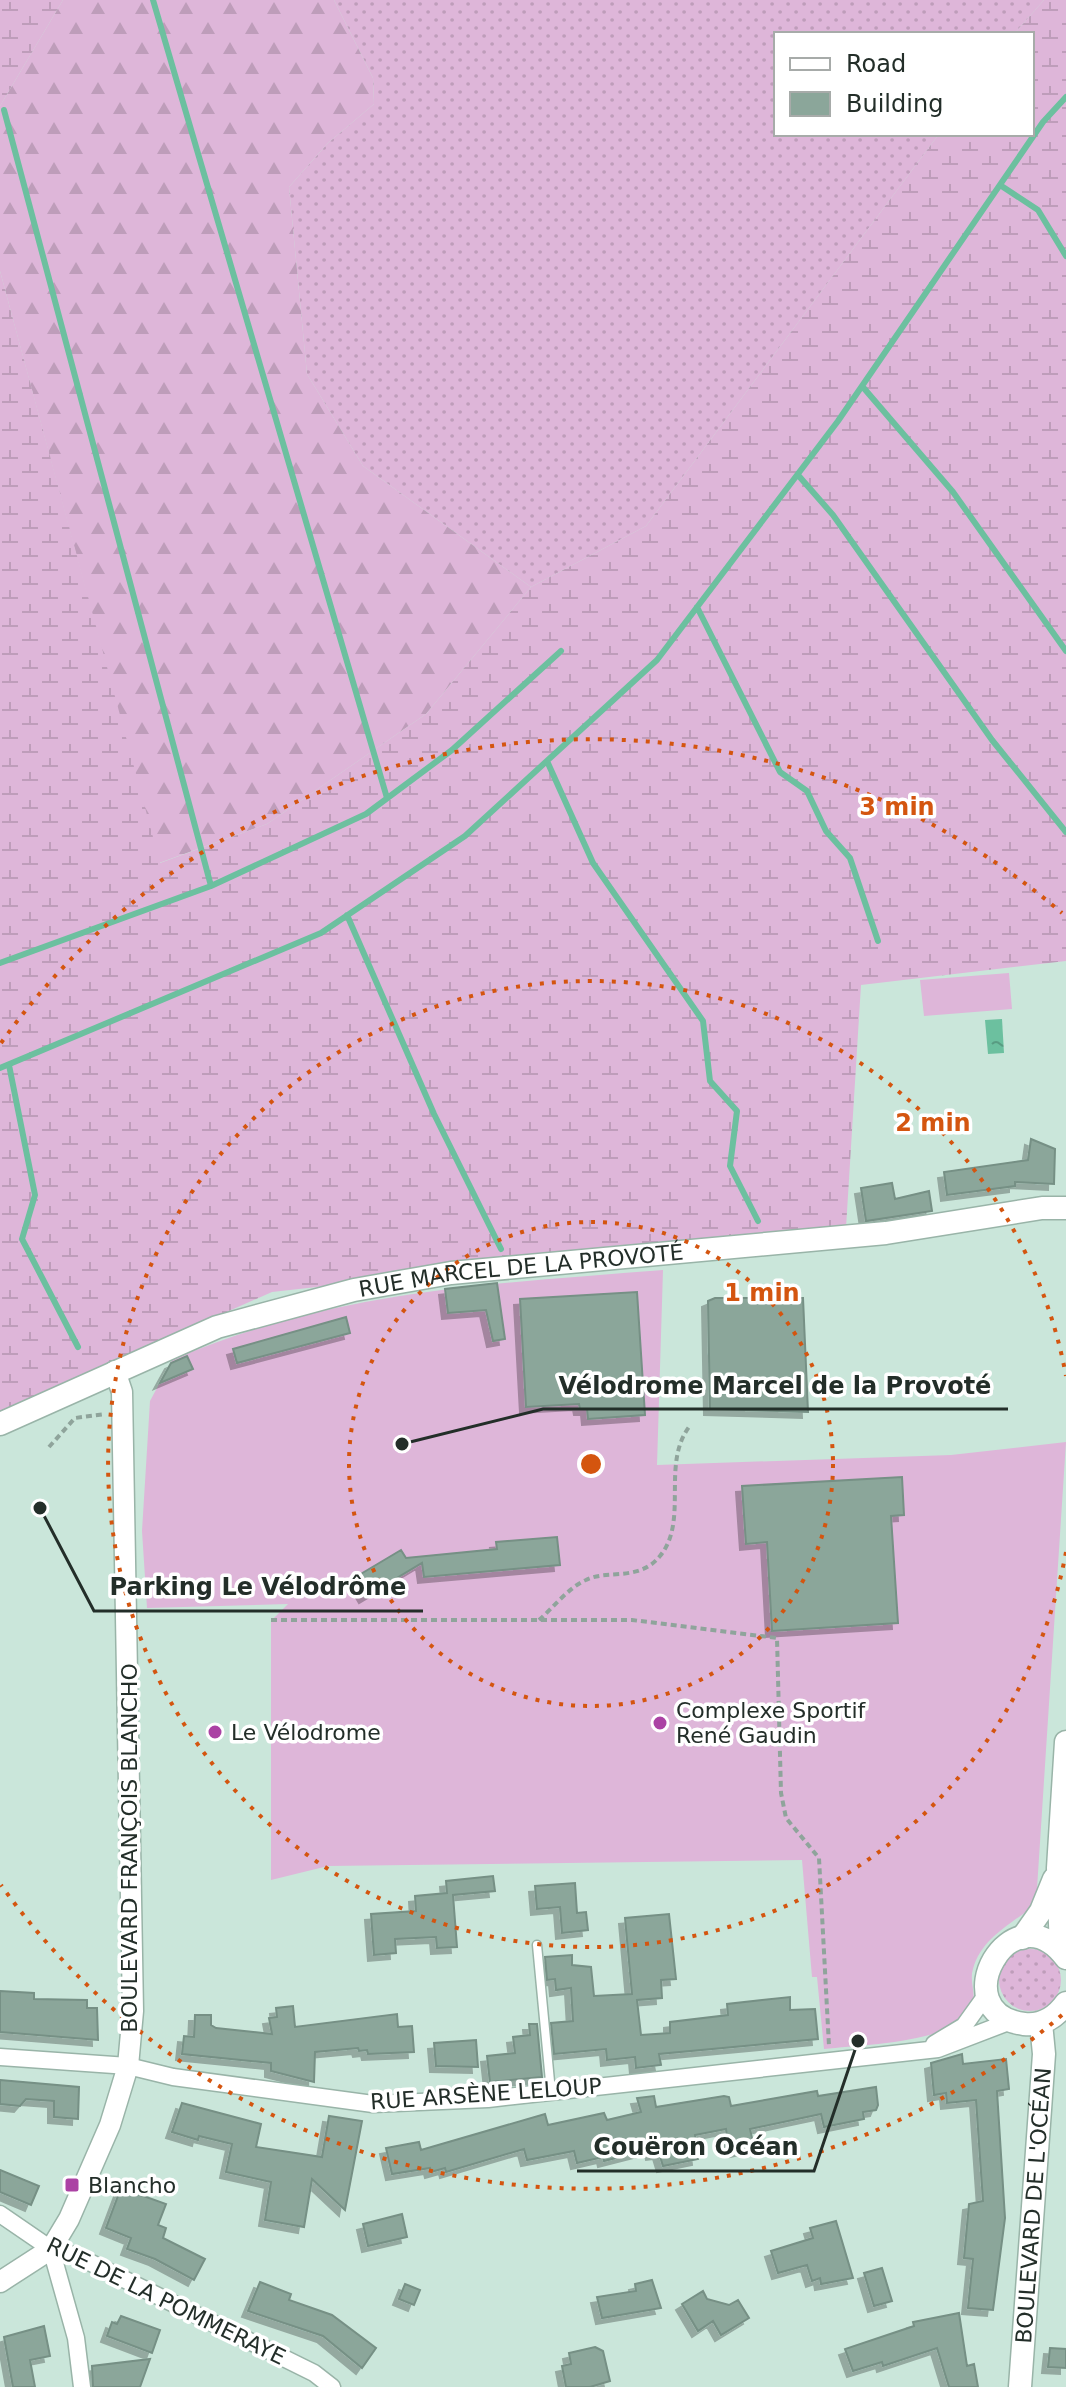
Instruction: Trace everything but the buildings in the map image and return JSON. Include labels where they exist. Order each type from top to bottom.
[{"type":"main road","name":"RUE MARCEL DE LA PROVOTÉ","points":[[0,1424],[180,1341],[254,1315],[399,1281],[886,1233],[1042,1208],[1066,1208]]},
{"type":"main road","points":[[1065,1956],[1058,1868],[1066,1742]]},
{"type":"main road","points":[[1022,1938],[1041,1911],[1058,1868]]},
{"type":"main road","points":[[1065,1956],[1047,1941],[1022,1938],[1005,1945],[992,1958],[986,1976],[987,1994],[996,2010],[1011,2021],[1041,2023],[1059,2013],[1066,2003]]},
{"type":"main road","name":"BOULEVARD DE L'OCÉAN","points":[[1020,2387],[1044,2054],[1041,2023]]},
{"type":"street","name":"BOULEVARD FRANÇOIS BLANCHO","points":[[0,2282],[51,2249],[69,2219],[104,2139],[128,2066],[133,2011],[123,1413],[122,1392],[115,1371]]},
{"type":"street","name":"RUE ARSÈNE LELOUP","points":[[926,2049],[964,2026],[987,1994]]},
{"type":"street","name":"RUE ARSÈNE LELOUP","points":[[0,2057],[128,2066],[173,2077],[373,2104],[551,2092],[947,2047],[1011,2021]]},
{"type":"street","name":"RUE DE LA POMMERAYE","points":[[0,2214],[51,2249],[77,2256],[314,2373],[332,2387]]},
{"type":"street","points":[[51,2249],[76,2338],[82,2387]]},
{"type":"lane","points":[[537,1945],[551,2092]]},
{"type":"path","points":[[49,1447],[75,1418],[123,1413]]},
{"type":"path","points":[[539,1620],[586,1579],[628,1575],[659,1558],[672,1534],[677,1443],[689,1427]]},
{"type":"path","points":[[271,1620],[632,1620],[777,1638],[781,1793],[786,1818],[819,1858],[830,2060]]},
{"type":"green space","points":[[0,0],[63,0],[0,106]]},
{"type":"green space","points":[[63,0],[334,0],[373,78],[374,104],[328,143],[289,187],[307,374],[363,466],[531,587],[426,714],[267,824],[159,863],[0,271],[0,106]]},
{"type":"green space","points":[[334,0],[1044,0],[1016,32],[774,32],[774,136],[938,136],[646,526],[531,587],[363,466],[307,374],[289,187],[328,143],[374,104],[373,78]]},
{"type":"green space","points":[[1044,0],[1066,0],[1066,961],[861,985],[846,1228],[272,1292],[0,1412],[0,271],[160,863],[267,824],[426,714],[531,587],[646,526],[938,136],[1034,136],[1034,32],[1016,32]]},
{"type":"green space","points":[[1009,973],[1012,1009],[924,1016],[920,980]]},
{"type":"green space","name":"Complexe Sportif René Gaudin","points":[[663,1270],[657,1465],[951,1455],[1066,1442],[1036,1904],[983,1948],[973,1969],[974,1998],[971,2010],[955,2025],[939,2032],[900,2041],[824,2049],[817,1977],[812,1977],[802,1860],[328,1866],[271,1880],[271,1621],[288,1604],[147,1608],[142,1531],[150,1401],[172,1360],[293,1318],[353,1304],[474,1286]]},
{"type":"green space","points":[[1030,1949],[1052,1958],[1061,1980],[1052,2002],[1030,2011],[1008,2002],[999,1980],[1008,1958]]},
{"type":"water","points":[[1002,1019],[1004,1053],[988,1054],[985,1020]]},
{"type":"waterway","points":[[153,0],[387,798]]},
{"type":"waterway","points":[[1034,135],[1066,97]]},
{"type":"waterway","points":[[4,110],[211,886]]},
{"type":"waterway","points":[[0,1068],[321,933],[465,836],[657,660],[838,421],[1033,136]]},
{"type":"waterway","points":[[1000,185],[1038,210],[1066,256]]},
{"type":"waterway","points":[[862,386],[953,492],[1066,651]]},
{"type":"waterway","points":[[798,475],[833,515],[992,740],[1066,832]]},
{"type":"waterway","points":[[697,607],[780,772],[807,791],[826,831],[850,858],[878,941]]},
{"type":"waterway","points":[[0,963],[211,886],[366,814],[452,750],[561,651]]},
{"type":"waterway","points":[[547,761],[593,863],[703,1021],[710,1081],[737,1111],[730,1166],[758,1221]]},
{"type":"waterway","points":[[347,915],[434,1114],[501,1249]]},
{"type":"waterway","points":[[9,1065],[35,1195],[22,1239],[78,1347]]},
{"type":"place","name":"Vélodrome Marcel de la Provoté","points":[[402,1444]]},
{"type":"place","name":"Parking Le Vélodrôme","points":[[40,1508]]},
{"type":"place","name":"Complexe Sportif René Gaudin","points":[[660,1723]]},
{"type":"place","name":"Le Vélodrome","points":[[215,1732]]},
{"type":"place","name":"Couëron Océan","points":[[858,2041]]},
{"type":"place","name":"Blancho","points":[[72,2185]]}]
